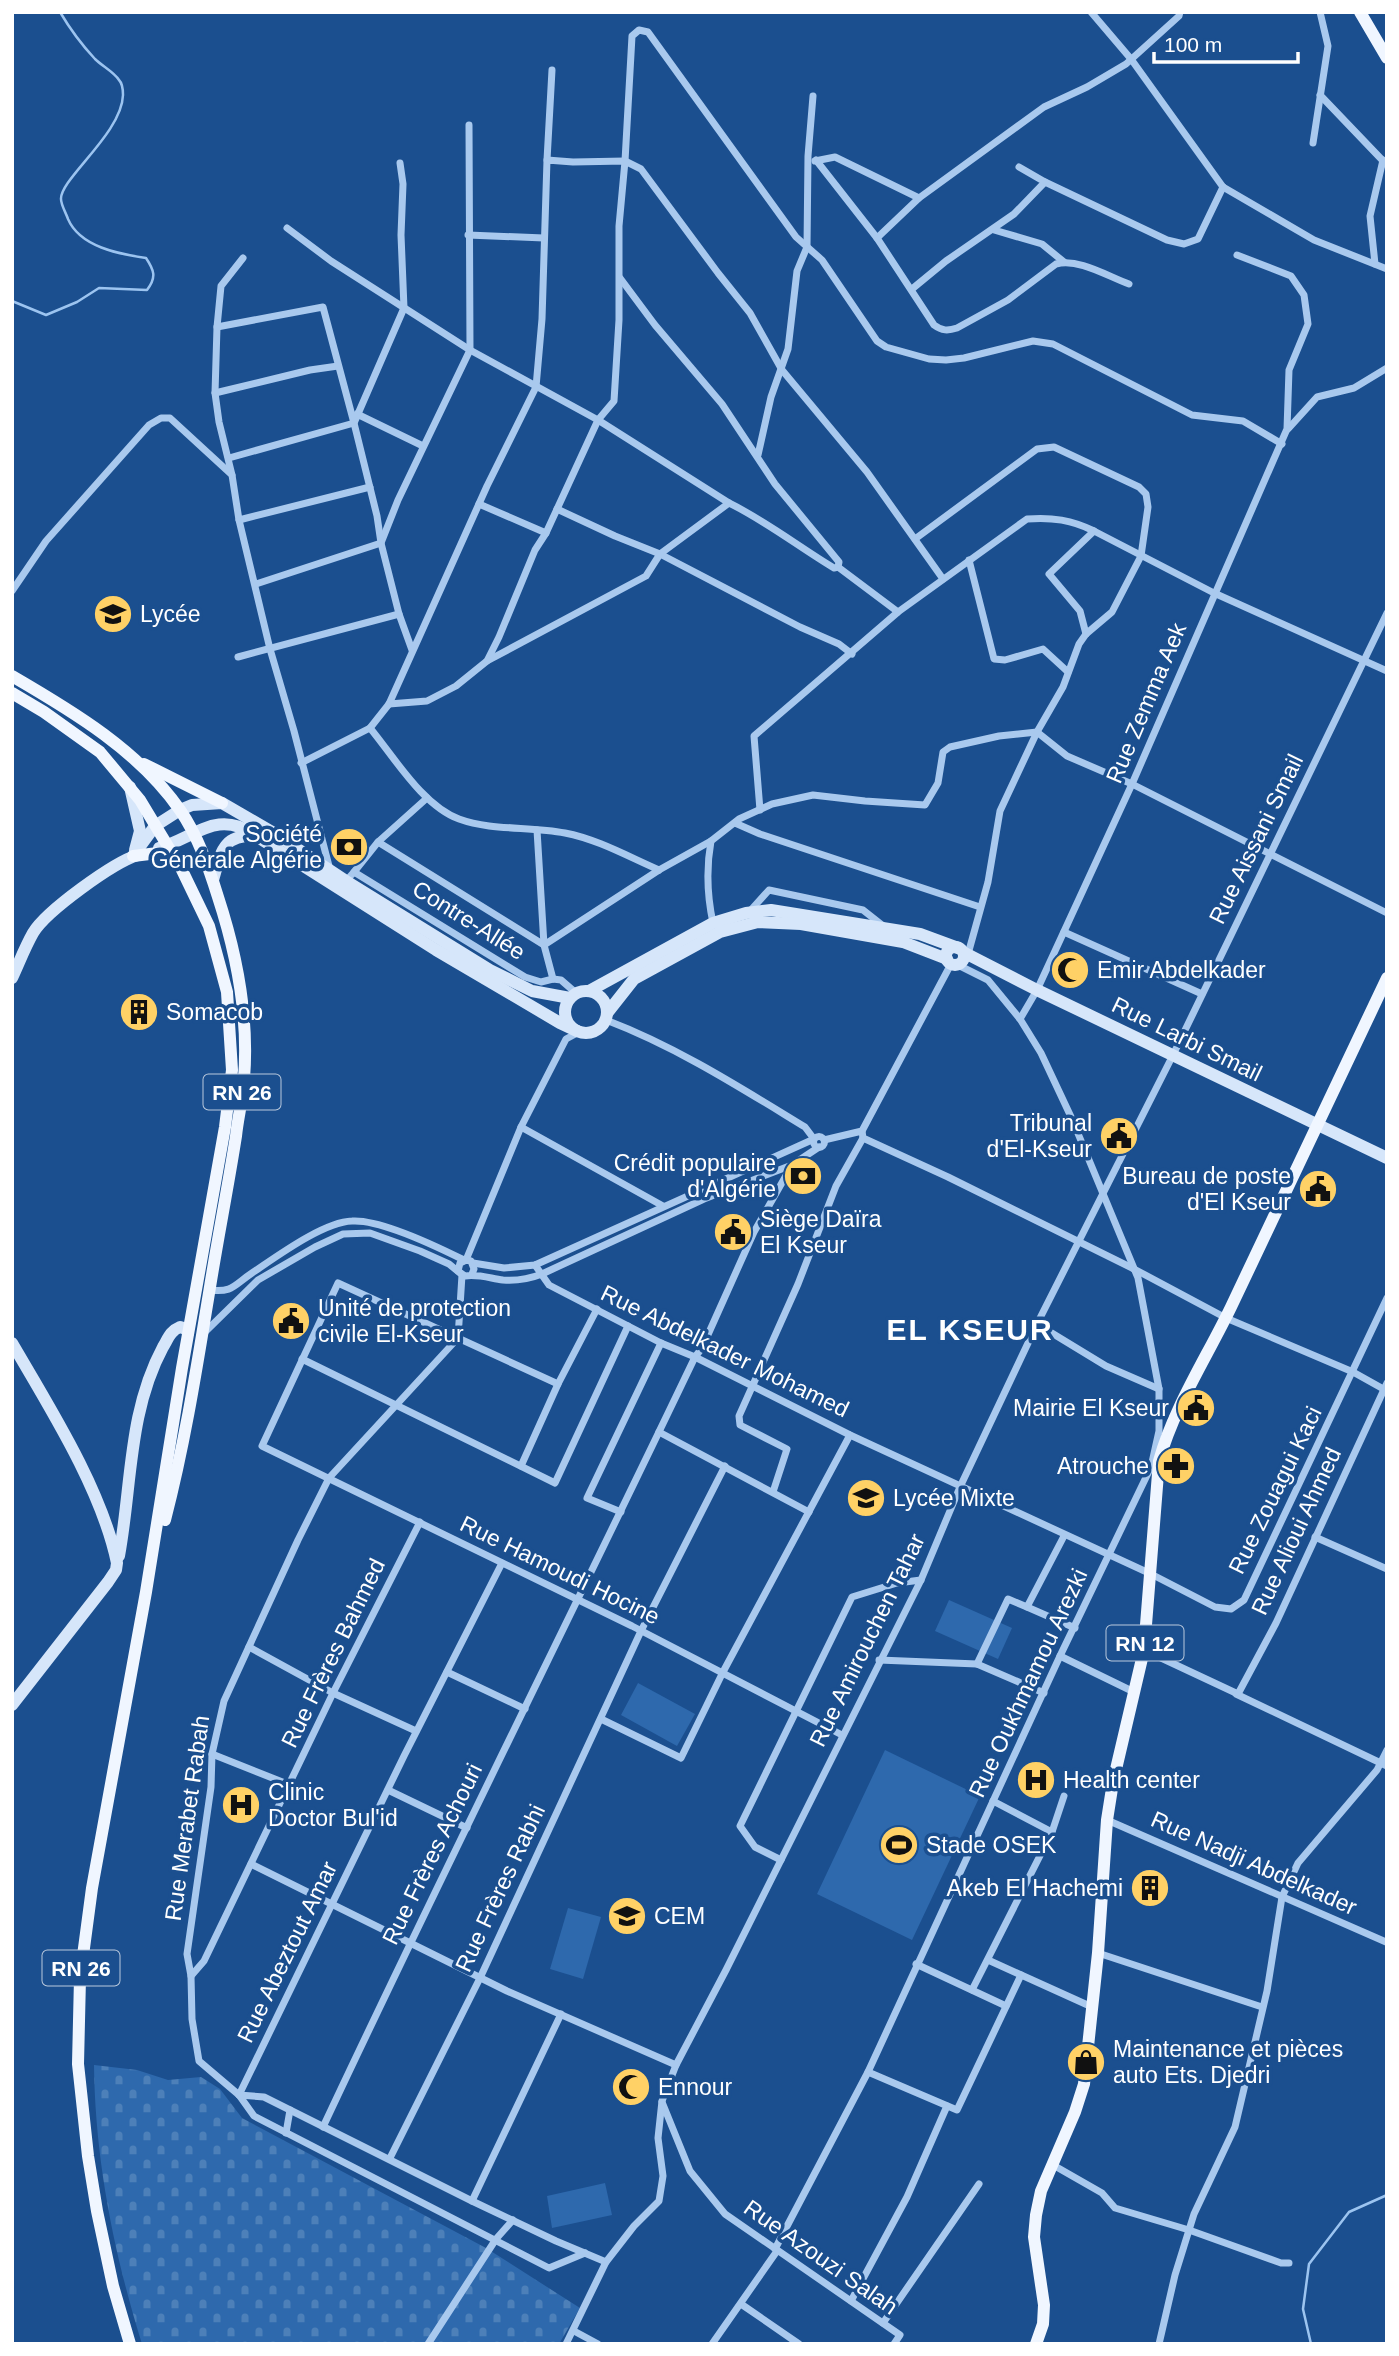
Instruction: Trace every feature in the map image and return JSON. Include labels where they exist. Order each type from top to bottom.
[{"type":"main road","points":[[1360,12],[1387,58]]},
{"type":"main road","name":"RN 26","points":[[12,676],[63,707],[135,760],[180,810],[194,834],[213,880],[229,931],[239,979],[244,1014],[244,1080],[204,1334],[179,1464],[146,1592]]},
{"type":"main road","name":"RN 26","points":[[12,693],[100,752],[130,787],[181,868],[209,926],[227,992],[232,1070],[225,1127],[146,1592],[92,1888],[80,1978],[78,2064],[97,2211],[113,2286],[130,2344]]},
{"type":"main road","points":[[135,760],[222,803],[330,870],[350,876],[490,970],[532,991],[602,998],[607,1016]]},
{"type":"main road","points":[[130,787],[140,831],[132,856]]},
{"type":"main road","points":[[132,856],[156,826],[180,810],[192,805],[222,803]]},
{"type":"main road","points":[[12,978],[34,931],[74,893],[132,856],[206,828],[231,823],[241,825],[436,950],[559,1023],[578,1031],[591,1033],[598,1030],[634,979],[720,932],[758,922],[801,924],[903,942],[958,957]]},
{"type":"main road","points":[[213,880],[223,849],[229,842],[244,835],[260,838]]},
{"type":"main road","points":[[132,856],[158,853],[181,868]]},
{"type":"main road","points":[[578,1031],[568,1022],[566,1015],[567,1004],[579,994],[713,923],[749,912],[771,910],[920,934],[958,957]]},
{"type":"main road","name":"Rue Larbi Smail","points":[[958,957],[1037,990],[1387,1158]]},
{"type":"main road","name":"RN 12","points":[[1036,2344],[1043,2324],[1044,2305],[1034,2238],[1036,2215],[1041,2191],[1084,2084],[1098,1953],[1107,1820],[1113,1782],[1144,1650],[1156,1482],[1165,1439],[1226,1318],[1387,978]]},
{"type":"main road","points":[[12,1705],[116,1570],[138,1411],[158,1357],[170,1335],[180,1327],[188,1333]]},
{"type":"main road","points":[[12,1343],[68,1442],[105,1519],[117,1563]]},
{"type":"street","points":[[1091,12],[1131,59],[1223,187],[1314,240],[1387,269]]},
{"type":"street","points":[[877,239],[919,198],[1044,107],[1087,87],[1131,59],[1179,16],[1180,12]]},
{"type":"street","points":[[1313,143],[1328,46],[1320,12]]},
{"type":"street","points":[[487,661],[598,420],[614,401],[620,278],[619,226],[632,36],[639,30],[648,32],[796,237],[822,260],[877,341],[886,348],[929,359],[946,360],[1033,341],[1052,344],[1192,415],[1243,421],[1282,444]]},
{"type":"street","points":[[301,763],[370,728],[389,704],[479,504],[536,387],[542,319],[552,70]]},
{"type":"street","points":[[1321,94],[1385,162],[1370,216],[1375,264]]},
{"type":"street","points":[[758,455],[771,397],[788,349],[797,271],[807,247],[813,96]]},
{"type":"street","points":[[381,543],[398,500],[470,350],[469,125]]},
{"type":"street","points":[[808,171],[816,160],[835,158],[919,198]]},
{"type":"street","points":[[547,160],[625,161],[641,169],[651,179],[750,313],[782,370],[867,472],[943,579]]},
{"type":"street","points":[[816,160],[877,239],[939,329],[951,330],[1008,300],[1056,264],[1064,262],[1081,265],[1129,284]]},
{"type":"street","points":[[354,423],[404,308],[401,235],[403,184],[400,163]]},
{"type":"street","points":[[1019,167],[1167,240],[1184,244],[1198,239],[1223,187]]},
{"type":"street","points":[[912,289],[946,261],[1014,214],[1045,182]]},
{"type":"street","points":[[287,228],[331,261],[470,350],[598,420],[834,568],[838,567],[898,612]]},
{"type":"street","points":[[994,230],[1042,244],[1064,262]]},
{"type":"street","points":[[468,235],[544,238]]},
{"type":"street","points":[[1237,255],[1291,276],[1304,295],[1308,324],[1289,370],[1287,429]]},
{"type":"street","points":[[243,258],[221,286],[215,393],[239,520],[270,649],[295,731],[330,870]]},
{"type":"street","points":[[620,278],[655,325],[722,404],[775,484],[839,562],[838,567]]},
{"type":"street","points":[[217,327],[323,307],[370,487],[399,614],[412,651]]},
{"type":"street","points":[[215,393],[338,366]]},
{"type":"street","points":[[1287,429],[1317,397],[1354,388],[1387,368]]},
{"type":"street","points":[[357,414],[423,446]]},
{"type":"street","points":[[12,592],[35,555],[63,520],[149,425],[161,418],[170,418],[232,475]]},
{"type":"street","points":[[229,458],[354,423]]},
{"type":"street","name":"Rue Zemma Aek","points":[[1020,1019],[1037,990],[1132,784],[1287,429]]},
{"type":"street","points":[[773,1492],[787,1449],[740,1425],[739,1416],[798,1284],[836,1186],[958,957],[976,931],[988,882],[1000,811],[1037,732],[1063,687],[1079,643],[1112,612],[1141,556],[1148,507],[1146,494],[1139,487],[1054,447],[1037,449],[915,539]]},
{"type":"street","points":[[239,520],[370,487]]},
{"type":"street","points":[[389,704],[427,701],[456,686],[487,661],[646,576],[660,554],[729,503]]},
{"type":"street","points":[[479,504],[546,533]]},
{"type":"street","points":[[557,509],[660,554],[800,627],[839,644],[852,654]]},
{"type":"street","points":[[760,810],[754,736],[898,612],[1027,519],[1047,517],[1076,522],[1214,593],[1387,671]]},
{"type":"street","points":[[1086,634],[1080,611],[1049,575],[1094,531]]},
{"type":"street","points":[[256,584],[381,543]]},
{"type":"street","points":[[969,560],[994,659],[1005,660],[1044,649],[1068,672]]},
{"type":"street","name":"Rue Aissani Smail","points":[[1102,1193],[1173,1055],[1387,613]]},
{"type":"street","points":[[238,657],[399,614]]},
{"type":"street","points":[[370,728],[426,798],[457,818],[492,826],[581,837],[659,870]]},
{"type":"street","points":[[544,945],[659,870],[711,841],[734,823],[772,804],[813,795],[925,805],[938,783],[943,752],[950,747],[999,736],[1037,732],[1068,756],[1132,784],[1387,913]]},
{"type":"street","points":[[350,876],[378,842],[426,798]]},
{"type":"street","points":[[734,823],[980,907]]},
{"type":"street","points":[[537,830],[544,945],[553,979]]},
{"type":"street","points":[[711,841],[707,864],[708,903],[713,923]]},
{"type":"street","points":[[378,842],[544,945]]},
{"type":"street","name":"Contre-Allée","points":[[350,876],[525,977],[541,982],[561,980],[579,994]]},
{"type":"street","points":[[749,912],[769,890],[863,910],[886,928]]},
{"type":"street","points":[[1064,932],[1202,995]]},
{"type":"street","name":"Rue Oukhmamou Arezki","points":[[712,2344],[776,2250],[868,2072],[1060,1656],[1151,1467],[1159,1431],[1159,1389],[1134,1269],[1072,1119],[1041,1053],[1020,1019],[988,980],[958,957]]},
{"type":"street","points":[[607,1016],[715,1072],[805,1127],[814,1139]]},
{"type":"street","points":[[472,1273],[468,1261],[521,1127],[566,1039],[578,1031]]},
{"type":"street","points":[[521,1127],[663,1206]]},
{"type":"street","points":[[204,1334],[258,1280],[343,1234],[370,1234],[395,1242],[449,1264],[461,1274],[472,1273],[518,1280],[542,1275],[704,1199],[792,1165],[822,1144],[862,1134],[1134,1269],[1226,1318],[1353,1371],[1385,1388]]},
{"type":"street","points":[[209,1290],[222,1292],[233,1289],[248,1275],[302,1241],[335,1224],[351,1220],[398,1231],[468,1261],[504,1268],[535,1265],[819,1136],[822,1144]]},
{"type":"street","name":"Rue Frères Achouri","points":[[323,2127],[695,1357],[702,1348],[754,1232],[792,1165]]},
{"type":"street","name":"Rue Amirouchen Tahar","points":[[566,2344],[606,2262],[634,2226],[659,2201],[663,2175],[658,2138],[662,2101],[677,2065],[921,1580],[960,1487],[1102,1193]]},
{"type":"street","points":[[458,1338],[461,1274],[458,1265],[468,1261]]},
{"type":"street","name":"Rue Abdelkader Mohamed","points":[[535,1265],[549,1285],[661,1343],[1064,1536]]},
{"type":"street","points":[[558,1384],[338,1283],[302,1359],[555,1483],[628,1326]]},
{"type":"street","name":"Rue Zouagui Kaci","points":[[1064,1536],[1109,1554],[1215,1607],[1231,1609],[1244,1600],[1387,1298]]},
{"type":"street","points":[[521,1466],[558,1384],[597,1309]]},
{"type":"street","points":[[1037,1324],[1107,1366],[1159,1389]]},
{"type":"street","name":"Rue Merabet Rabah","points":[[191,1976],[187,1954],[211,1787],[212,1754],[224,1701],[329,1478],[458,1338]]},
{"type":"street","points":[[621,1512],[587,1498],[661,1343]]},
{"type":"street","name":"Rue Hamoudi Hocine","points":[[302,1359],[262,1443],[264,1448],[642,1631],[842,1735]]},
{"type":"street","name":"Rue Alioui Ahmed","points":[[1144,1650],[1238,1694],[1276,1623],[1385,1388]]},
{"type":"street","points":[[659,1432],[809,1512]]},
{"type":"street","points":[[601,1719],[681,1758],[723,1672],[850,1435]]},
{"type":"street","name":"Rue Frères Rabhi","points":[[390,2158],[480,1978],[642,1631],[724,1466]]},
{"type":"street","name":"Rue Frères Bahmed","points":[[191,1976],[204,1961],[333,1693],[420,1522]]},
{"type":"street","points":[[1027,1607],[1064,1536]]},
{"type":"street","points":[[1315,1537],[1387,1569]]},
{"type":"street","name":"Rue Abeztout Amar","points":[[239,2095],[416,1731],[502,1563]]},
{"type":"street","points":[[781,1860],[755,1847],[740,1826],[852,1597],[897,1583],[921,1580]]},
{"type":"street","points":[[976,1664],[1008,1599],[1075,1628]]},
{"type":"street","points":[[249,1647],[333,1693],[416,1731]]},
{"type":"street","points":[[1144,1650],[1384,1764]]},
{"type":"street","points":[[1060,1656],[1134,1692]]},
{"type":"street","points":[[879,1660],[976,1664],[1044,1693]]},
{"type":"street","points":[[447,1672],[525,1709]]},
{"type":"street","points":[[1159,2344],[1175,2275],[1194,2214],[1235,2127],[1267,1991],[1282,1897],[1298,1863],[1384,1764],[1387,1750]]},
{"type":"street","points":[[212,1754],[290,1785]]},
{"type":"street","points":[[387,1790],[467,1828]]},
{"type":"street","points":[[972,1990],[1052,1832],[1064,1796]]},
{"type":"street","points":[[993,1801],[1052,1832]]},
{"type":"street","name":"Rue Nadji Abdelkader","points":[[1107,1820],[1386,1942]]},
{"type":"street","points":[[251,1864],[480,1978],[677,2065]]},
{"type":"street","points":[[1098,1953],[1262,2007]]},
{"type":"street","points":[[988,1960],[1092,2007]]},
{"type":"street","points":[[916,1964],[1006,2007]]},
{"type":"street","points":[[868,2072],[957,2110],[1021,1975]]},
{"type":"street","points":[[191,1976],[192,2020],[199,2061],[239,2095],[254,2116],[549,2267],[584,2253]]},
{"type":"street","points":[[472,2201],[561,2014]]},
{"type":"street","points":[[239,2095],[264,2097],[472,2201],[606,2262]]},
{"type":"street","name":"Rue Azouzi Salah","points":[[662,2101],[690,2171],[725,2214],[900,2335],[894,2344]]},
{"type":"street","points":[[851,2301],[907,2197],[947,2106]]},
{"type":"street","points":[[286,2133],[290,2110]]},
{"type":"street","points":[[1052,2165],[1102,2193],[1115,2207],[1281,2263],[1289,2263]]},
{"type":"street","points":[[883,2323],[979,2184]]},
{"type":"street","points":[[428,2344],[496,2239],[513,2220]]},
{"type":"street","points":[[741,2304],[799,2344]]},
{"type":"street","points":[[574,2332],[598,2344]]},
{"type":"green space","points":[[949,1600],[1012,1628],[998,1659],[935,1631]]},
{"type":"green space","points":[[638,1683],[695,1714],[677,1746],[621,1715]]},
{"type":"green space","name":"Stade OSEK","points":[[885,1750],[980,1796],[912,1940],[817,1894]]},
{"type":"green space","points":[[568,1908],[601,1917],[583,1979],[550,1969]]},
{"type":"green space","points":[[94,2065],[137,2070],[168,2080],[201,2077],[220,2089],[242,2118],[486,2248],[580,2308],[559,2344],[142,2344],[123,2276],[108,2206],[98,2136]]},
{"type":"green space","points":[[605,2183],[612,2215],[552,2228],[547,2196]]},
{"type":"waterway","points":[[12,301],[46,315],[77,302],[99,288],[147,290],[153,277],[146,258],[101,248],[81,236],[74,229],[63,206],[63,190],[113,124],[123,95],[122,85],[117,77],[90,53],[60,12]]},
{"type":"waterway","points":[[1311,2344],[1303,2309],[1309,2264],[1349,2212],[1387,2195]]},
{"type":"place","name":"Lycée","points":[[113,614]]},
{"type":"place","name":"Société Générale Algérie","points":[[349,847]]},
{"type":"place","name":"Emir Abdelkader","points":[[1070,970]]},
{"type":"place","name":"Somacob","points":[[139,1012]]},
{"type":"place","name":"Tribunal d'El-Kseur","points":[[1119,1136]]},
{"type":"place","name":"Crédit populaire d'Algérie","points":[[803,1176]]},
{"type":"place","name":"Bureau de poste d'El Kseur","points":[[1318,1189]]},
{"type":"place","name":"Siège Daïra El Kseur","points":[[733,1232]]},
{"type":"place","name":"Unité de protection civile El-Kseur","points":[[291,1321]]},
{"type":"place","name":"Mairie El Kseur","points":[[1196,1408]]},
{"type":"place","name":"Atrouche","points":[[1176,1466]]},
{"type":"place","name":"Lycée Mixte","points":[[866,1498]]},
{"type":"place","name":"Health center","points":[[1036,1780]]},
{"type":"place","name":"Clinic Doctor Bul'id","points":[[241,1805]]},
{"type":"place","name":"Stade OSEK","points":[[899,1845]]},
{"type":"place","name":"Akeb El Hachemi","points":[[1150,1888]]},
{"type":"place","name":"CEM","points":[[627,1916]]},
{"type":"place","name":"Maintenance et pièces auto Ets. Djedri","points":[[1086,2062]]},
{"type":"place","name":"Ennour","points":[[631,2087]]},
{"type":"district","name":"EL KSEUR","points":[[970,1329]]}]
